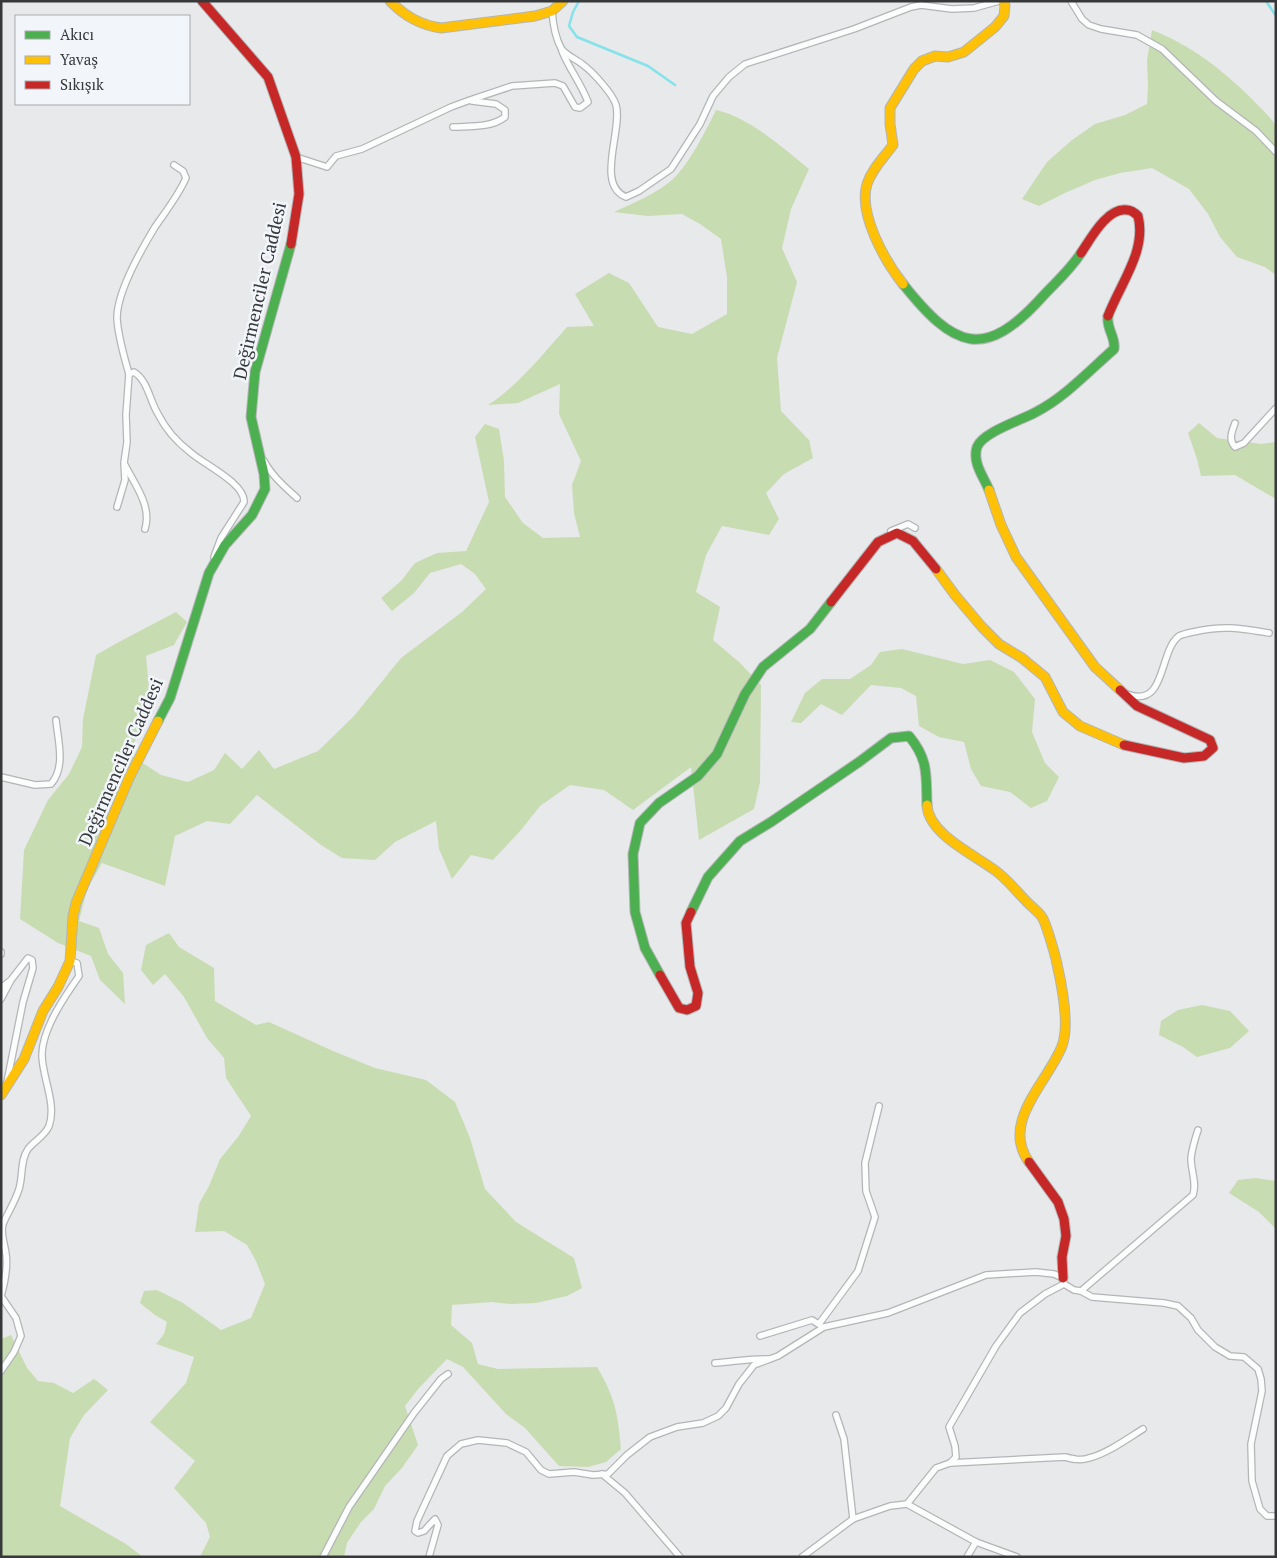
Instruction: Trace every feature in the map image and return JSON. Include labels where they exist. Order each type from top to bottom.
[{"type":"street","name":"Değirmenciler Caddesi","points":[[3,1092],[24,1060],[43,1011],[58,987],[70,961],[73,916],[76,902],[129,778],[170,698],[209,573],[225,545],[252,516],[265,489],[264,474],[251,417],[255,372],[288,260],[295,226],[298,194],[296,156],[268,77],[202,1]]},
{"type":"street","points":[[390,1],[414,21],[427,26],[441,28],[523,18],[552,11],[563,1]]},
{"type":"street","points":[[562,50],[584,66],[605,88],[616,104],[618,124],[610,166],[615,188],[626,197],[639,191],[671,168],[700,124],[713,96],[729,77],[745,64],[854,29],[911,7],[921,5],[952,9],[1001,1],[1005,5],[1004,16],[995,27],[964,52],[948,57],[935,56],[922,61],[914,69],[890,108],[893,145],[876,169],[866,189],[867,217],[886,259],[920,305],[944,326],[968,339],[986,338],[1000,333],[1018,322],[1071,268],[1091,236],[1106,219],[1117,211],[1130,210],[1137,215],[1142,226],[1134,263],[1108,315],[1108,324],[1115,341],[1114,349],[1057,399],[1037,412],[994,432],[979,443],[976,450],[978,470],[986,481],[1001,525],[1016,557],[1095,667],[1137,706],[1210,740],[1213,748],[1204,756],[1184,758],[1125,746],[1080,726],[1063,712],[1045,677],[1022,658],[999,644],[982,627],[913,541],[898,533],[878,542]]},
{"type":"street","points":[[1071,1],[1082,19],[1089,24],[1100,29],[1136,34],[1162,49],[1216,101],[1256,131],[1276,152]]},
{"type":"street","points":[[296,156],[327,167],[336,156],[362,149],[450,107],[512,86],[555,83],[563,86],[575,107],[585,106],[588,102],[582,85],[567,65],[553,25],[552,11]]},
{"type":"street","points":[[453,127],[487,124],[499,121],[504,117],[505,110],[496,104],[470,100]]},
{"type":"street","points":[[117,507],[125,480],[124,463],[127,442],[126,415],[129,374],[117,318],[120,297],[129,275],[154,229],[179,193],[186,178],[182,171],[174,165]]},
{"type":"street","points":[[129,374],[134,372],[143,377],[158,414],[169,431],[190,453],[218,470],[239,489],[244,497],[244,502],[221,538],[209,573]]},
{"type":"street","points":[[1235,423],[1230,436],[1235,448],[1244,444],[1276,408]]},
{"type":"street","points":[[258,451],[268,468],[297,498]]},
{"type":"street","points":[[124,463],[147,510],[148,521],[146,529]]},
{"type":"street","points":[[915,528],[908,524],[886,534],[878,542],[810,628],[763,668],[745,694],[717,754],[698,776],[659,804],[640,823],[633,854],[635,912],[645,948],[679,1008],[688,1010],[696,1006],[698,993],[690,967],[686,923],[708,877],[740,841],[859,762],[891,738],[909,736],[919,748],[925,763],[927,809],[933,821],[941,833],[997,872],[1042,917],[1057,964],[1067,1026],[1062,1046],[1024,1112],[1019,1137],[1024,1155],[1058,1202],[1064,1219],[1066,1236],[1062,1257],[1064,1281]]},
{"type":"street","points":[[1123,693],[1136,697],[1146,696],[1152,691],[1159,683],[1167,656],[1174,641],[1180,635],[1212,627],[1234,627],[1269,633]]},
{"type":"street","points":[[1,777],[35,785],[51,784],[58,777],[60,761],[56,720]]},
{"type":"street","points":[[1,999],[11,980],[28,958],[32,960],[33,968],[23,1002],[3,1092]]},
{"type":"street","points":[[1,1371],[14,1352],[21,1336],[16,1318],[1,1296],[7,1278],[6,1254],[2,1231],[3,1224],[14,1205],[28,1149],[49,1127],[50,1098],[42,1054],[48,1028],[61,1002],[79,976],[77,963],[70,961]]},
{"type":"street","points":[[1,988],[11,980]]},
{"type":"street","points":[[428,1557],[438,1525],[435,1519],[424,1531],[418,1533],[415,1531],[417,1521],[446,1456],[462,1444],[478,1440],[508,1443],[526,1452],[541,1470],[549,1474],[574,1472],[593,1475],[608,1474],[627,1455],[650,1437],[677,1427],[703,1423],[718,1416],[726,1408],[739,1384],[754,1365],[771,1359],[821,1326],[858,1271],[875,1217],[866,1191],[865,1163],[879,1106]]},
{"type":"street","points":[[1081,1291],[1193,1195],[1196,1185],[1192,1171],[1191,1156],[1198,1130]]},
{"type":"street","points":[[760,1336],[812,1320],[821,1326],[888,1314],[986,1274],[1036,1272],[1054,1274],[1074,1290],[1081,1291],[1092,1297],[1164,1303],[1178,1306],[1215,1347],[1230,1356],[1244,1358],[1258,1369],[1262,1391],[1250,1444],[1252,1481],[1260,1509],[1267,1516],[1276,1516]]},
{"type":"street","points":[[907,1504],[936,1468],[956,1457],[955,1446],[949,1427],[996,1346],[1020,1313],[1064,1281]]},
{"type":"street","points":[[715,1362],[746,1361],[756,1358],[771,1359]]},
{"type":"street","points":[[323,1557],[349,1507],[414,1413],[440,1379],[448,1374]]},
{"type":"street","points":[[836,1415],[844,1439],[853,1519]]},
{"type":"street","points":[[950,1462],[1065,1456],[1078,1460],[1090,1458],[1143,1430]]},
{"type":"street","points":[[602,1474],[625,1493],[680,1557]]},
{"type":"street","points":[[802,1557],[853,1519],[890,1506],[907,1504],[976,1542],[1018,1557]]},
{"type":"street","points":[[967,1557],[976,1542]]},
{"type":"green space","points":[[1152,30],[1180,43],[1219,69],[1253,100],[1276,126],[1276,275],[1265,267],[1237,257],[1220,237],[1208,214],[1189,189],[1152,168],[1120,173],[1095,180],[1039,206],[1022,199],[1047,162],[1072,140],[1095,124],[1125,115],[1147,104],[1147,60]]},
{"type":"green space","points":[[716,110],[753,126],[809,169],[791,209],[782,248],[797,282],[777,358],[781,411],[809,440],[813,458],[784,474],[766,493],[779,519],[769,535],[722,526],[706,555],[696,592],[720,607],[713,640],[739,662],[761,685],[760,782],[754,809],[699,840],[691,767],[633,810],[604,790],[570,785],[540,806],[493,860],[471,855],[452,879],[439,849],[436,821],[395,842],[375,860],[342,858],[321,845],[257,795],[230,824],[207,821],[175,836],[165,886],[102,863],[87,889],[79,921],[99,928],[108,954],[123,973],[125,1004],[100,980],[91,956],[58,943],[20,919],[24,850],[48,800],[69,774],[82,747],[83,719],[96,655],[176,612],[187,622],[174,645],[146,656],[150,698],[143,723],[129,754],[161,775],[188,782],[214,770],[225,753],[242,769],[259,750],[274,769],[318,751],[354,716],[401,658],[462,612],[486,589],[475,574],[461,564],[430,573],[414,593],[392,611],[381,598],[401,581],[415,563],[437,553],[466,551],[489,502],[475,437],[485,424],[499,429],[504,461],[505,497],[523,523],[543,538],[580,537],[574,513],[572,485],[581,461],[559,414],[560,384],[518,403],[488,405],[520,379],[567,327],[594,326],[575,294],[609,273],[629,283],[658,327],[692,334],[727,314],[727,277],[721,239],[682,214],[648,216],[614,212],[651,194],[679,173],[691,156]]},
{"type":"green space","points":[[1199,423],[1217,438],[1261,444],[1276,442],[1276,499],[1235,475],[1201,476],[1188,433]]},
{"type":"green space","points":[[902,649],[963,664],[990,660],[1014,672],[1035,699],[1032,732],[1045,763],[1059,777],[1047,801],[1031,808],[1010,792],[981,786],[971,769],[964,742],[939,737],[919,726],[916,696],[901,688],[871,685],[842,715],[821,704],[801,723],[791,722],[805,693],[822,679],[850,679],[871,665],[880,652]]},
{"type":"green space","points":[[169,933],[179,947],[214,968],[215,1001],[256,1025],[269,1022],[375,1068],[426,1080],[455,1102],[470,1138],[485,1189],[516,1222],[574,1258],[582,1288],[567,1296],[536,1303],[511,1304],[492,1302],[452,1305],[451,1325],[472,1343],[478,1364],[498,1369],[597,1367],[612,1397],[620,1437],[621,1449],[606,1462],[588,1467],[559,1466],[525,1428],[506,1414],[463,1367],[447,1359],[419,1388],[405,1406],[418,1445],[402,1468],[385,1486],[374,1509],[361,1522],[347,1543],[344,1557],[200,1557],[210,1537],[206,1523],[174,1488],[195,1461],[150,1422],[186,1383],[194,1357],[156,1344],[164,1334],[167,1322],[140,1303],[144,1291],[157,1290],[183,1303],[221,1330],[251,1318],[265,1284],[247,1245],[224,1231],[195,1232],[199,1204],[220,1159],[238,1137],[251,1116],[226,1078],[224,1058],[207,1038],[184,997],[165,974],[153,985],[141,970],[146,945]]},
{"type":"green space","points":[[1202,1005],[1230,1011],[1249,1031],[1230,1048],[1197,1057],[1183,1047],[1159,1035],[1161,1021],[1178,1010]]},
{"type":"green space","points":[[1256,1178],[1276,1181],[1276,1229],[1259,1212],[1229,1193],[1238,1180]]},
{"type":"green space","points":[[11,1335],[27,1368],[38,1381],[54,1383],[73,1393],[94,1379],[108,1390],[84,1415],[70,1438],[60,1506],[126,1544],[143,1557],[1,1557],[1,1339]]},
{"type":"waterway","points":[[579,1],[569,26],[577,37],[648,66],[675,85]]},
{"type":"waterway","points":[[1266,1],[1276,16]]},
{"type":"traffic: fast","points":[[158,721],[170,698],[209,573],[225,545],[252,515],[265,489],[264,474],[251,417],[255,372],[291,244]]},
{"type":"traffic: fast","points":[[903,284],[921,306],[938,322],[954,333],[970,339],[986,338],[1003,331],[1022,317],[1068,270],[1081,253]]},
{"type":"traffic: fast","points":[[989,490],[977,464],[977,447],[987,436],[995,431],[1036,412],[1057,399],[1114,349],[1114,341],[1108,325],[1108,316]]},
{"type":"traffic: fast","points":[[660,975],[645,948],[635,912],[633,854],[640,823],[659,803],[698,776],[717,754],[745,694],[763,667],[810,629],[831,602]]},
{"type":"traffic: fast","points":[[691,912],[708,877],[740,841],[859,762],[891,738],[909,736],[920,753],[925,769],[927,805]]},
{"type":"traffic: slow","points":[[390,1],[413,19],[426,25],[441,28],[535,16],[552,11],[563,1]]},
{"type":"traffic: slow","points":[[903,284],[875,237],[866,209],[865,196],[867,184],[872,173],[893,145],[890,108],[914,69],[922,61],[935,56],[948,57],[964,52],[995,27],[1004,16],[1005,5],[1003,1]]},
{"type":"traffic: slow","points":[[989,490],[1001,525],[1016,557],[1095,667],[1120,690]]},
{"type":"traffic: slow","points":[[936,569],[955,595],[999,644],[1022,658],[1045,677],[1063,712],[1080,726],[1124,745]]},
{"type":"traffic: slow","points":[[1,1095],[24,1059],[43,1011],[58,987],[70,961],[73,916],[76,903],[129,778],[158,721]]},
{"type":"traffic: slow","points":[[927,805],[929,816],[944,834],[1009,882],[1039,913],[1044,920],[1052,946],[1063,994],[1064,1037],[1055,1060],[1029,1103],[1023,1117],[1020,1132],[1022,1147],[1029,1162]]},
{"type":"traffic: jam","points":[[202,1],[268,77],[296,157],[299,194],[291,244]]},
{"type":"traffic: jam","points":[[1081,253],[1100,225],[1113,214],[1120,210],[1128,210],[1138,216],[1140,229],[1136,255],[1108,316]]},
{"type":"traffic: jam","points":[[831,602],[878,542],[897,533],[913,541],[936,569]]},
{"type":"traffic: jam","points":[[1120,690],[1137,706],[1210,740],[1213,748],[1204,756],[1184,758],[1124,745]]},
{"type":"traffic: jam","points":[[660,975],[679,1008],[687,1010],[696,1006],[698,993],[690,967],[686,923],[691,912]]},
{"type":"traffic: jam","points":[[1029,1162],[1058,1202],[1064,1219],[1066,1236],[1062,1257],[1063,1278]]}]
